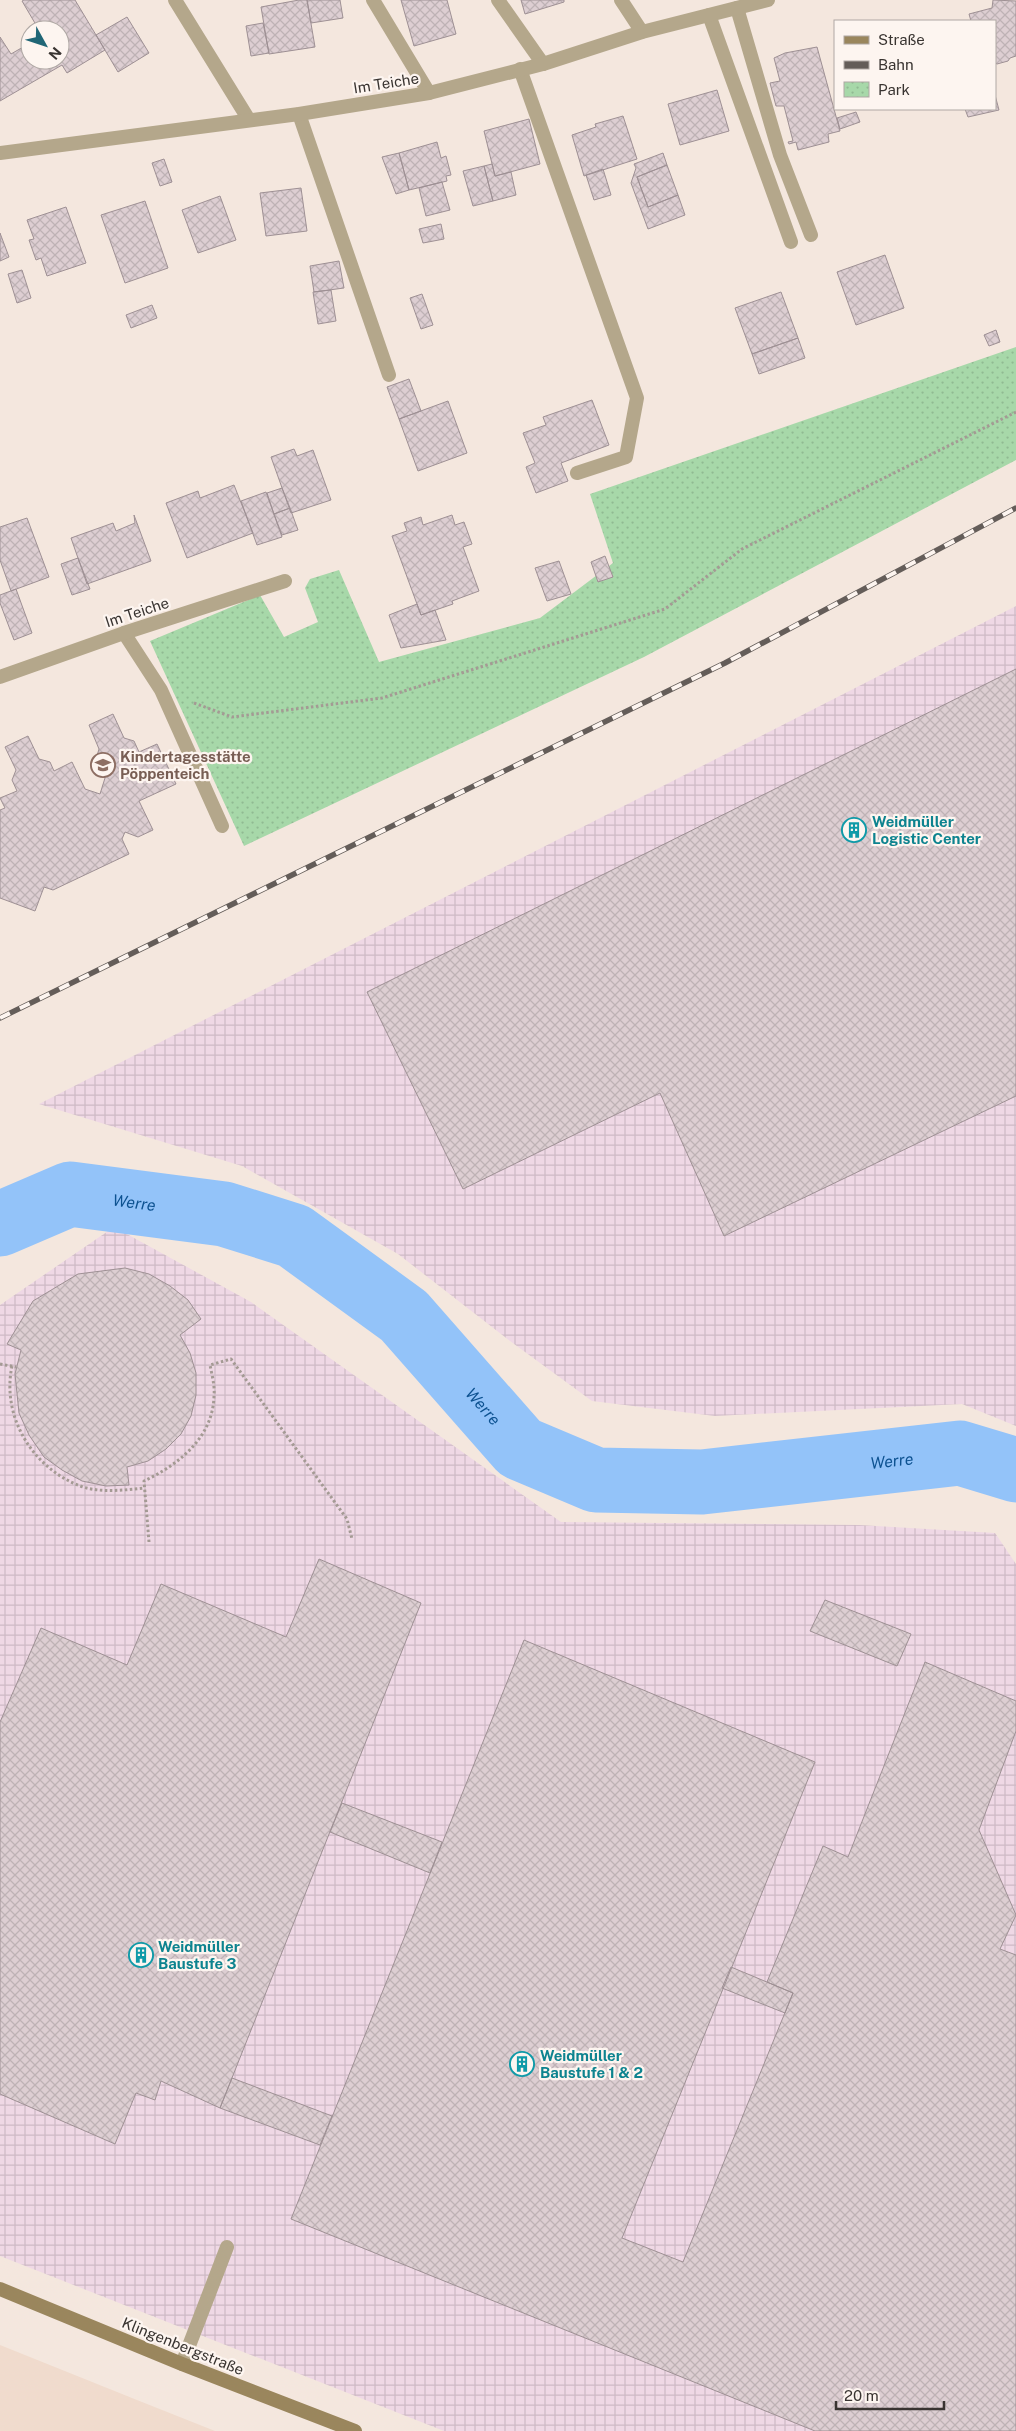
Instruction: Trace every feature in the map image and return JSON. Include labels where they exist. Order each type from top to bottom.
[{"type":"main road","name":"Klingenbergstraße","points":[[0,2289],[182,2364],[355,2431]]},
{"type":"street","points":[[175,0],[249,120]]},
{"type":"street","points":[[373,0],[430,93]]},
{"type":"street","points":[[498,0],[543,64]]},
{"type":"street","points":[[621,0],[642,32]]},
{"type":"street","name":"Im Teiche","points":[[0,153],[299,114],[430,93],[543,64],[642,32],[768,0]]},
{"type":"street","points":[[737,8],[780,155],[811,235]]},
{"type":"street","points":[[709,16],[791,242]]},
{"type":"street","points":[[520,69],[637,398],[626,457],[577,473]]},
{"type":"street","points":[[299,114],[389,376]]},
{"type":"street","name":"Im Teiche","points":[[0,678],[124,633],[285,581]]},
{"type":"street","points":[[124,633],[161,690],[222,826]]},
{"type":"street","points":[[182,2364],[228,2248]]},
{"type":"path","points":[[161,690],[232,717],[382,698],[665,608],[742,549],[1016,412]]},
{"type":"path","points":[[149,1542],[144,1481],[168,1469],[189,1451],[201,1436],[211,1416],[214,1395],[210,1365],[232,1359],[347,1519],[352,1539]]},
{"type":"path","points":[[0,1364],[16,1367]]},
{"type":"path","points":[[12,1366],[10,1398],[14,1421],[45,1465],[64,1479],[85,1488],[107,1491],[144,1488]]},
{"type":"shaded area","points":[[1016,606],[1016,1426],[962,1404],[715,1416],[592,1401],[510,1341],[398,1254],[242,1166],[39,1104]]},
{"type":"shaded area","points":[[114,1227],[251,1302],[561,1522],[859,1525],[995,1533],[1016,1564],[1016,2431],[444,2431],[0,2256],[0,1305]]},
{"type":"shaded area","points":[[0,2345],[137,2400],[215,2431],[0,2431]]},
{"type":"green space","points":[[1016,347],[1016,460],[644,657],[244,846],[150,641],[260,595],[284,637],[318,622],[305,588],[310,579],[339,570],[379,662],[540,618],[613,563],[590,494]]},
{"type":"building","points":[[75,0],[105,50],[67,73],[65,70],[70,70],[70,20],[33,20],[22,1]]},
{"type":"building","points":[[307,0],[315,47],[269,54],[261,7]]},
{"type":"building","points":[[307,0],[340,0],[343,18],[311,23]]},
{"type":"building","points":[[401,0],[447,0],[456,34],[414,46]]},
{"type":"building","points":[[521,0],[564,0],[564,2],[525,14]]},
{"type":"building","points":[[993,0],[1016,1],[1016,56],[1008,61],[997,64],[996,20],[971,20],[969,14],[992,8]]},
{"type":"building","points":[[127,17],[149,53],[118,72],[96,35]]},
{"type":"building","points":[[263,23],[269,53],[251,56],[246,26]]},
{"type":"building","points":[[0,37],[11,54],[20,49],[20,70],[53,70],[0,101]]},
{"type":"building","points":[[817,47],[840,131],[828,134],[829,142],[798,150],[796,142],[789,144],[788,142],[793,141],[784,106],[776,106],[770,83],[780,81],[774,58],[785,53]]},
{"type":"building","points":[[717,90],[729,131],[680,145],[668,104]]},
{"type":"building","points":[[996,99],[999,110],[968,117],[965,110],[996,110]]},
{"type":"building","points":[[856,112],[860,122],[840,129],[837,118]]},
{"type":"building","points":[[623,116],[637,159],[584,176],[572,135],[596,127],[595,124]]},
{"type":"building","points":[[529,119],[540,164],[495,176],[484,131]]},
{"type":"building","points":[[437,142],[441,158],[446,156],[451,175],[446,176],[447,181],[409,190],[399,153]]},
{"type":"building","points":[[399,153],[409,190],[396,194],[382,157]]},
{"type":"building","points":[[663,153],[667,165],[637,177],[648,207],[678,195],[685,215],[648,229],[631,183],[636,168],[634,164]]},
{"type":"building","points":[[164,159],[172,182],[160,186],[152,163]]},
{"type":"building","points":[[492,164],[495,176],[511,172],[516,195],[493,201],[484,166]]},
{"type":"building","points":[[667,165],[678,195],[648,207],[637,177]]},
{"type":"building","points":[[484,166],[493,201],[473,206],[463,171]]},
{"type":"building","points":[[603,169],[611,195],[594,200],[586,175]]},
{"type":"building","points":[[442,182],[450,210],[426,216],[419,188]]},
{"type":"building","points":[[301,188],[307,231],[266,236],[260,193]]},
{"type":"building","points":[[220,196],[236,240],[198,253],[182,210]]},
{"type":"building","points":[[145,201],[168,268],[125,283],[101,215]]},
{"type":"building","points":[[66,207],[86,263],[47,276],[41,258],[36,260],[29,240],[34,239],[27,220]]},
{"type":"building","points":[[441,224],[444,239],[423,243],[419,229]]},
{"type":"building","points":[[0,233],[9,257],[0,261]]},
{"type":"building","points":[[885,255],[904,308],[856,325],[837,272]]},
{"type":"building","points":[[339,261],[344,288],[314,292],[310,266]]},
{"type":"building","points":[[22,270],[31,298],[17,303],[8,274]]},
{"type":"building","points":[[331,290],[336,321],[318,324],[313,292]]},
{"type":"building","points":[[781,292],[798,338],[752,354],[735,308]]},
{"type":"building","points":[[422,294],[433,325],[421,329],[410,298]]},
{"type":"building","points":[[152,305],[157,318],[131,328],[126,315]]},
{"type":"building","points":[[996,330],[1000,342],[989,346],[984,335]]},
{"type":"building","points":[[798,338],[805,358],[759,374],[752,354]]},
{"type":"building","points":[[409,379],[421,411],[399,419],[387,387]]},
{"type":"building","points":[[592,400],[609,445],[561,463],[568,481],[536,493],[526,467],[535,463],[523,433],[546,425],[543,417]]},
{"type":"building","points":[[448,401],[467,453],[418,471],[399,419]]},
{"type":"building","points":[[294,449],[297,456],[313,450],[331,500],[291,513],[271,457]]},
{"type":"building","points":[[234,485],[253,533],[187,558],[166,503],[198,491],[200,498]]},
{"type":"building","points":[[282,488],[290,508],[274,514],[267,493]]},
{"type":"building","points":[[266,492],[282,537],[257,545],[241,501]]},
{"type":"building","points":[[290,508],[298,530],[282,535],[274,514]]},
{"type":"building","points":[[134,515],[151,561],[87,584],[71,538],[113,523],[116,531],[135,523]]},
{"type":"building","points":[[452,515],[455,525],[464,522],[472,544],[463,547],[479,591],[452,601],[453,604],[421,615],[392,536],[407,531],[404,523],[421,517],[423,525]]},
{"type":"building","points":[[27,518],[49,577],[11,591],[0,560],[0,527]]},
{"type":"building","points":[[605,556],[613,577],[598,582],[591,562]]},
{"type":"building","points":[[78,558],[90,589],[72,595],[61,564]]},
{"type":"building","points":[[559,561],[571,594],[547,601],[535,568]]},
{"type":"building","points":[[16,589],[32,633],[14,640],[0,603],[0,595]]},
{"type":"building","points":[[417,604],[421,615],[435,610],[446,640],[401,648],[389,615]]},
{"type":"building","name":"Weidmüller Logistic Center","points":[[1016,669],[1016,1096],[724,1236],[660,1093],[463,1189],[367,992]]},
{"type":"building","points":[[113,714],[124,738],[134,741],[139,752],[157,744],[176,784],[139,801],[153,830],[138,837],[125,832],[122,839],[129,854],[53,890],[44,887],[35,911],[0,898],[0,810],[5,808],[0,798],[17,791],[12,780],[16,770],[5,747],[28,736],[39,759],[50,762],[54,771],[72,762],[85,789],[100,794],[105,778],[96,759],[99,749],[89,725]]},
{"type":"building","points":[[125,1268],[149,1274],[170,1286],[188,1300],[201,1319],[180,1335],[190,1353],[196,1373],[196,1395],[191,1416],[181,1434],[166,1449],[148,1461],[127,1467],[129,1485],[106,1486],[82,1481],[44,1457],[29,1435],[19,1413],[15,1374],[21,1350],[7,1344],[33,1301],[78,1274]]},
{"type":"building","name":"Weidmüller Baustufe 3","points":[[319,1559],[421,1603],[220,2108],[161,2081],[155,2100],[136,2093],[115,2144],[0,2094],[0,1722],[41,1628],[127,1665],[161,1584],[286,1637]]},
{"type":"building","points":[[825,1600],[911,1634],[897,1666],[810,1631]]},
{"type":"building","name":"Weidmüller Baustufe 1 & 2","points":[[524,1640],[815,1762],[622,2238],[683,2262],[793,1993],[767,1982],[823,1846],[848,1857],[925,1662],[1016,1701],[1016,1731],[979,1830],[1016,1915],[1000,1949],[1016,1955],[1016,2431],[815,2431],[291,2219]]},
{"type":"building","points":[[342,1803],[442,1842],[430,1873],[330,1832]]},
{"type":"building","points":[[731,1967],[793,1993],[785,2013],[722,1988]]},
{"type":"building","points":[[232,2078],[332,2116],[320,2145],[220,2108]]},
{"type":"waterway","name":"Werre","points":[[0,1224],[70,1194],[224,1214],[294,1236],[404,1316],[520,1448],[596,1480],[702,1482],[960,1453],[1016,1470]]},
{"type":"railway","points":[[0,1018],[725,663],[1016,508]]},
{"type":"place","name":"Kindertagesstätte Pöppenteich","points":[[103,765]]},
{"type":"place","name":"Weidmüller Logistic Center","points":[[854,830]]},
{"type":"place","name":"Weidmüller Baustufe 3","points":[[141,1955]]},
{"type":"place","name":"Weidmüller Baustufe 1 & 2","points":[[522,2064]]}]
